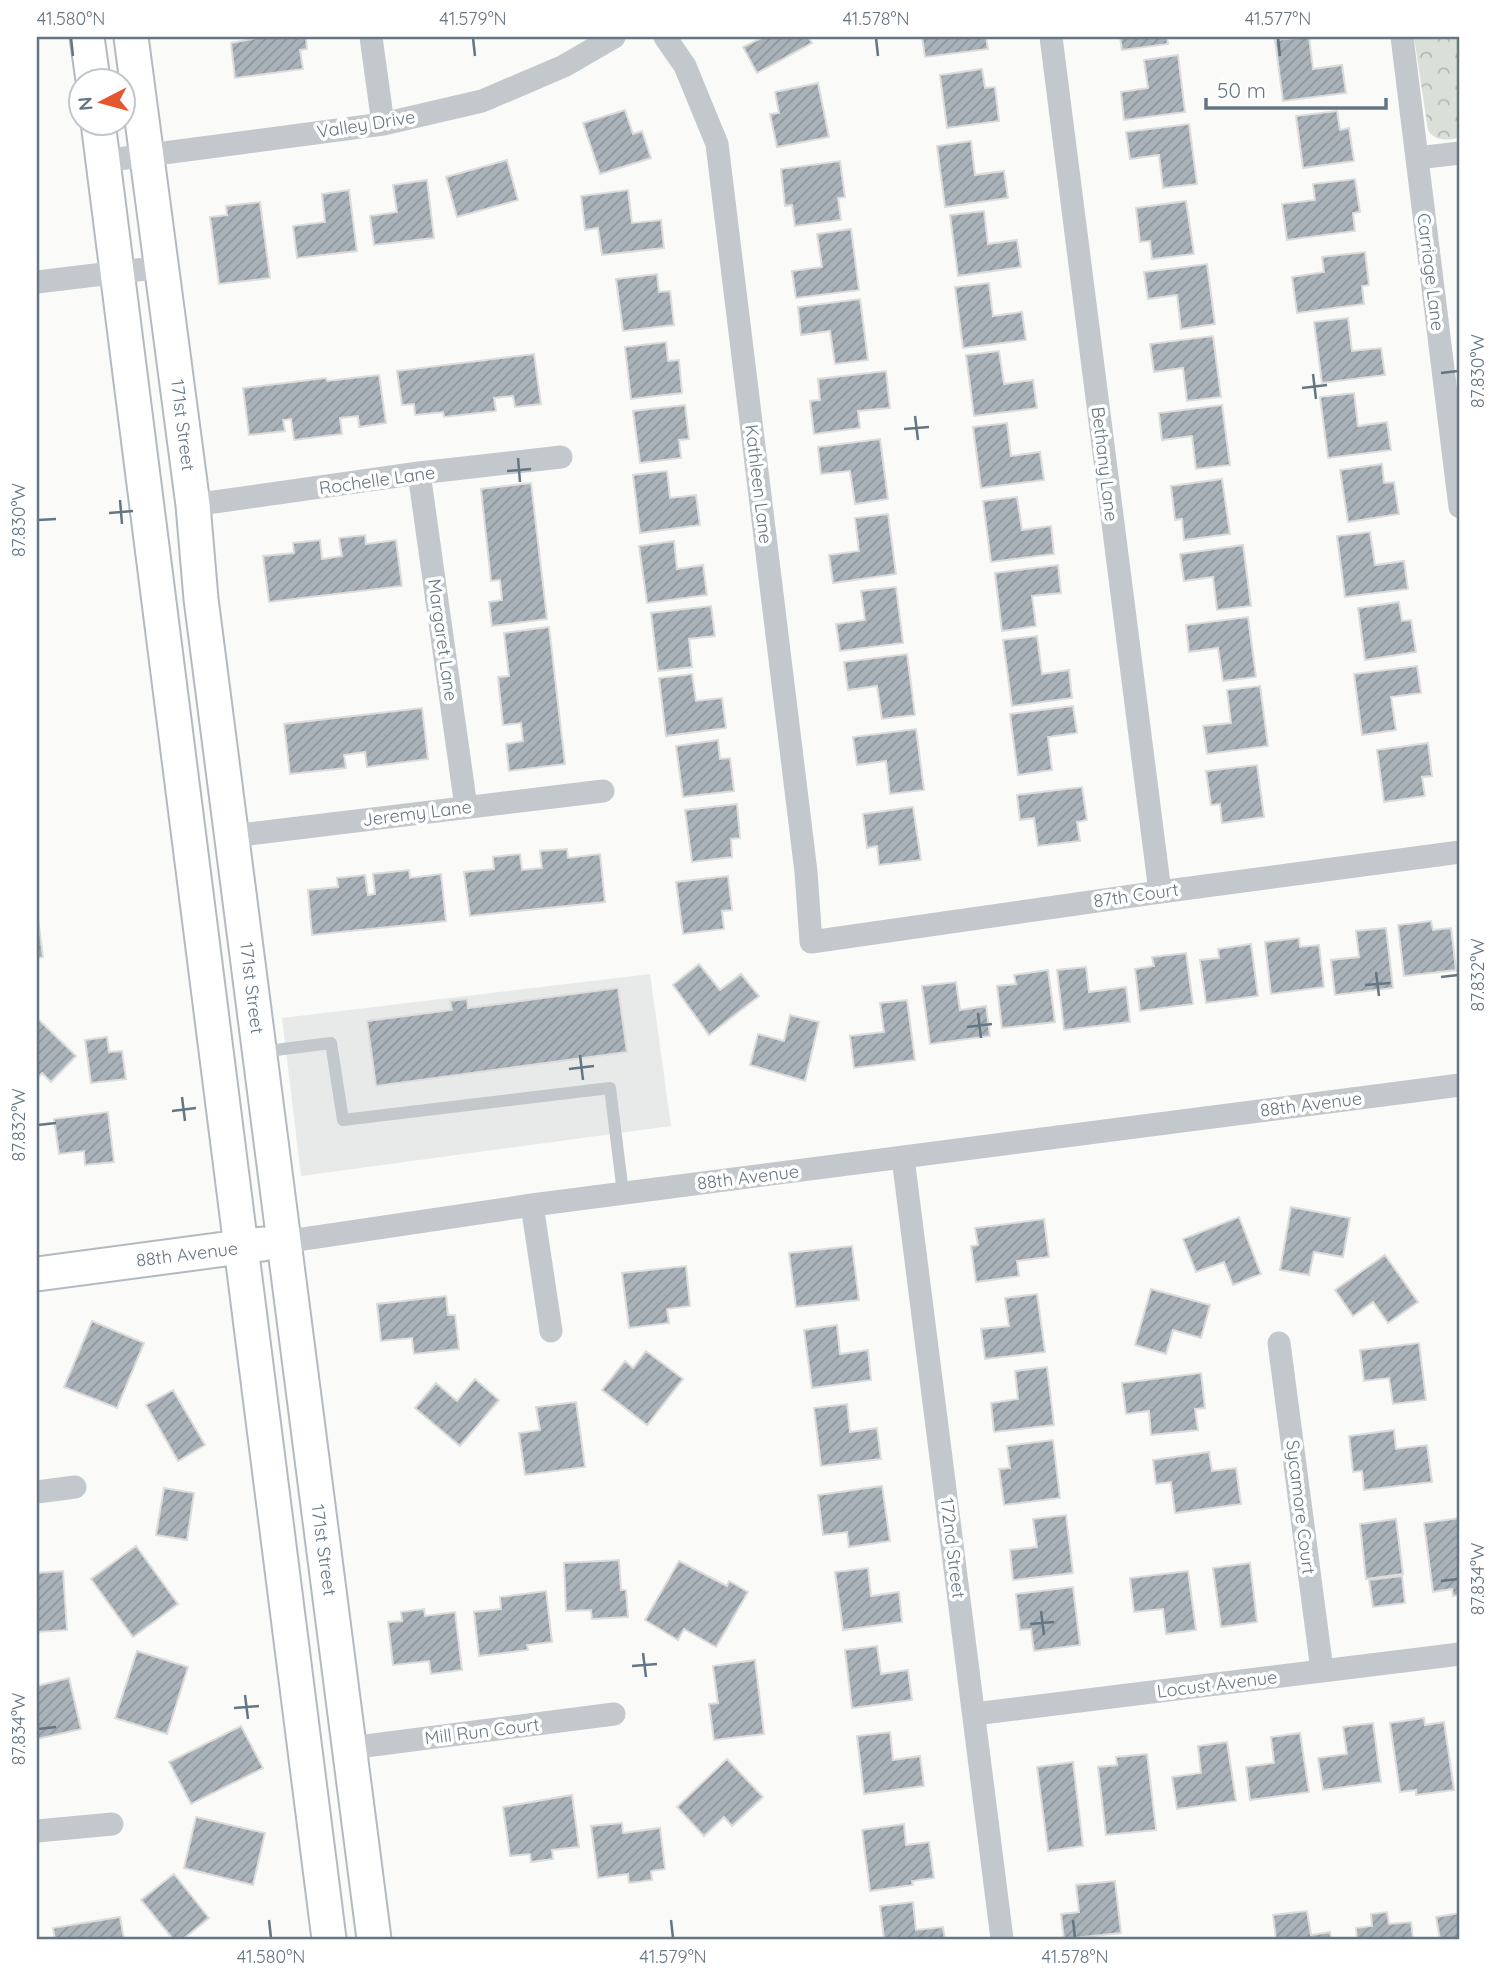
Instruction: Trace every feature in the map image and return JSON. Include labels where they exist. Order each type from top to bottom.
[{"type":"street","points":[[87,37],[91,66]]},
{"type":"street","name":"171st Street","points":[[131,37],[193,505],[201,599],[374,1939]]},
{"type":"street","points":[[371,37],[383,124]]},
{"type":"street","name":"Valley Drive","points":[[103,161],[383,124],[482,101],[564,66],[614,37]]},
{"type":"street","name":"Kathleen Lane","points":[[666,37],[685,66],[717,144],[805,858],[811,942]]},
{"type":"street","name":"Bethany Lane","points":[[1051,37],[1160,892]]},
{"type":"street","name":"Carriage Lane","points":[[1402,37],[1460,507]]},
{"type":"street","points":[[100,136],[329,1939]]},
{"type":"street","points":[[1417,158],[1460,153]]},
{"type":"street","points":[[37,282],[162,267]]},
{"type":"street","name":"Rochelle Lane","points":[[193,505],[561,457]]},
{"type":"street","name":"Margaret Lane","points":[[419,474],[466,807]]},
{"type":"street","name":"Jeremy Lane","points":[[232,836],[603,791]]},
{"type":"street","name":"87th Court","points":[[811,942],[1460,852]]},
{"type":"street","name":"88th Avenue","points":[[37,1274],[283,1242],[532,1205],[1460,1085]]},
{"type":"street","name":"172nd Street","points":[[903,1158],[1002,1939]]},
{"type":"street","points":[[532,1205],[551,1331]]},
{"type":"street","name":"Sycamore Court","points":[[1279,1343],[1322,1671]]},
{"type":"street","points":[[37,1492],[75,1487]]},
{"type":"street","name":"Locust Avenue","points":[[974,1714],[1460,1654]]},
{"type":"street","name":"Mill Run Court","points":[[350,1748],[614,1714]]},
{"type":"street","points":[[37,1831],[112,1824]]},
{"type":"lane","points":[[260,1052],[331,1043],[343,1120],[610,1088],[623,1193]]},
{"type":"shaded area","points":[[650,974],[671,1126],[301,1176],[282,1018]]},
{"type":"green space","points":[[1414,37],[1460,37],[1460,138],[1438,138],[1428,130]]},
{"type":"building","points":[[262,37],[306,37],[307,49],[300,50],[303,69],[235,78],[231,43]]},
{"type":"building","points":[[764,37],[808,37],[812,43],[757,73],[743,47]]},
{"type":"building","points":[[922,37],[986,37],[988,49],[925,57]]},
{"type":"building","points":[[1120,37],[1167,37],[1168,44],[1122,50]]},
{"type":"building","points":[[1309,37],[1313,69],[1342,65],[1346,93],[1283,101],[1275,40]]},
{"type":"building","points":[[1178,55],[1185,112],[1124,120],[1121,92],[1148,88],[1144,60]]},
{"type":"building","points":[[982,69],[985,88],[995,87],[999,121],[947,128],[940,75]]},
{"type":"building","points":[[818,83],[829,137],[777,147],[770,114],[779,113],[775,92]]},
{"type":"building","points":[[625,110],[633,134],[642,131],[651,158],[600,174],[583,123]]},
{"type":"building","points":[[1337,111],[1340,130],[1349,128],[1354,161],[1303,168],[1296,116]]},
{"type":"building","points":[[1189,124],[1197,184],[1163,188],[1159,155],[1130,159],[1126,132]]},
{"type":"building","points":[[971,141],[975,175],[1004,171],[1008,198],[945,207],[937,146]]},
{"type":"building","points":[[507,160],[518,200],[457,217],[446,177]]},
{"type":"building","points":[[840,161],[845,197],[838,198],[841,220],[795,226],[792,205],[785,206],[781,169]]},
{"type":"building","points":[[1355,179],[1360,212],[1353,213],[1355,231],[1287,240],[1282,204],[1315,200],[1313,184]]},
{"type":"building","points":[[427,180],[434,238],[374,245],[370,216],[397,212],[393,185]]},
{"type":"building","points":[[349,190],[357,251],[297,258],[293,226],[325,222],[322,194]]},
{"type":"building","points":[[628,190],[632,223],[661,220],[664,248],[602,255],[598,228],[585,230],[581,196]]},
{"type":"building","points":[[1186,201],[1194,254],[1152,259],[1150,241],[1140,242],[1136,208]]},
{"type":"building","points":[[260,202],[270,278],[219,284],[210,217],[227,215],[226,206]]},
{"type":"building","points":[[984,211],[988,244],[1017,240],[1021,267],[958,276],[950,215]]},
{"type":"building","points":[[851,229],[859,290],[796,298],[792,271],[822,267],[817,234]]},
{"type":"building","points":[[1365,252],[1369,285],[1362,286],[1364,304],[1297,313],[1292,277],[1324,272],[1322,257]]},
{"type":"building","points":[[1207,264],[1215,324],[1181,329],[1177,295],[1148,299],[1144,272]]},
{"type":"building","points":[[657,274],[659,292],[670,291],[674,325],[623,331],[616,279]]},
{"type":"building","points":[[989,283],[993,316],[1022,312],[1026,340],[963,348],[955,287]]},
{"type":"building","points":[[860,299],[868,360],[835,364],[830,331],[801,335],[798,307]]},
{"type":"building","points":[[1348,318],[1352,351],[1381,348],[1385,375],[1322,383],[1314,322]]},
{"type":"building","points":[[1213,336],[1221,397],[1187,401],[1183,368],[1154,372],[1150,344]]},
{"type":"building","points":[[666,342],[668,361],[679,360],[682,393],[631,399],[625,347]]},
{"type":"building","points":[[999,351],[1004,384],[1033,380],[1037,408],[974,416],[966,355]]},
{"type":"building","points":[[534,354],[541,404],[515,407],[513,396],[494,398],[496,411],[444,417],[443,412],[415,415],[414,404],[402,405],[397,371]]},
{"type":"building","points":[[886,371],[890,408],[858,411],[860,428],[814,434],[810,401],[820,400],[818,379]]},
{"type":"building","points":[[379,375],[386,423],[359,427],[358,416],[340,418],[342,434],[294,440],[291,419],[283,420],[285,431],[249,435],[243,388]]},
{"type":"building","points":[[1354,393],[1358,426],[1387,422],[1391,450],[1328,458],[1320,397]]},
{"type":"building","points":[[685,405],[689,439],[679,440],[681,458],[640,463],[633,411]]},
{"type":"building","points":[[1222,405],[1230,465],[1196,469],[1192,436],[1162,440],[1159,413]]},
{"type":"building","points":[[1007,423],[1011,456],[1040,452],[1044,480],[981,488],[973,427]]},
{"type":"building","points":[[880,439],[888,499],[855,504],[850,471],[821,474],[818,447]]},
{"type":"building","points":[[1382,464],[1384,483],[1394,482],[1399,514],[1348,522],[1340,470]]},
{"type":"building","points":[[667,471],[670,498],[696,495],[700,525],[640,533],[633,475]]},
{"type":"building","points":[[1222,479],[1230,534],[1184,540],[1182,519],[1175,520],[1171,486]]},
{"type":"building","points":[[531,483],[547,619],[492,626],[489,602],[502,600],[500,580],[491,581],[481,489]]},
{"type":"building","points":[[1017,497],[1022,530],[1051,526],[1054,554],[991,562],[983,501]]},
{"type":"building","points":[[888,514],[896,574],[833,583],[829,555],[859,551],[855,518]]},
{"type":"building","points":[[1370,532],[1375,565],[1404,561],[1408,589],[1345,597],[1337,536]]},
{"type":"building","points":[[365,535],[366,544],[396,540],[402,586],[269,602],[263,556],[294,553],[293,543],[320,540],[322,559],[342,556],[339,538]]},
{"type":"building","points":[[674,541],[677,569],[703,565],[707,595],[647,603],[639,546]]},
{"type":"building","points":[[1243,545],[1251,606],[1217,610],[1213,577],[1184,581],[1180,554]]},
{"type":"building","points":[[1058,565],[1061,593],[1032,596],[1036,626],[1002,631],[995,573]]},
{"type":"building","points":[[896,587],[903,643],[840,651],[836,624],[865,620],[861,591]]},
{"type":"building","points":[[1399,602],[1402,621],[1411,620],[1416,652],[1365,660],[1358,608]]},
{"type":"building","points":[[711,606],[715,636],[689,639],[692,667],[658,671],[651,613]]},
{"type":"building","points":[[1248,617],[1256,677],[1223,681],[1218,648],[1189,652],[1186,625]]},
{"type":"building","points":[[549,627],[565,764],[509,771],[506,744],[523,741],[521,723],[503,725],[498,677],[509,676],[504,633]]},
{"type":"building","points":[[1037,636],[1042,674],[1069,670],[1072,698],[1012,706],[1003,640]]},
{"type":"building","points":[[907,654],[915,715],[882,719],[877,686],[848,690],[844,662]]},
{"type":"building","points":[[1417,666],[1421,693],[1391,697],[1396,730],[1362,735],[1354,674]]},
{"type":"building","points":[[692,674],[696,701],[722,698],[726,728],[666,736],[659,678]]},
{"type":"building","points":[[1260,686],[1268,746],[1207,754],[1203,726],[1231,723],[1227,690]]},
{"type":"building","points":[[1073,706],[1077,733],[1048,737],[1052,770],[1018,775],[1010,714]]},
{"type":"building","points":[[422,708],[428,759],[367,767],[365,752],[344,755],[346,768],[290,774],[284,724]]},
{"type":"building","points":[[916,729],[924,790],[890,794],[886,761],[857,765],[853,737]]},
{"type":"building","points":[[718,740],[720,759],[730,758],[734,791],[683,797],[676,746]]},
{"type":"building","points":[[1428,743],[1432,776],[1422,777],[1425,796],[1384,802],[1377,750]]},
{"type":"building","points":[[1257,765],[1264,817],[1222,823],[1220,804],[1211,805],[1206,771]]},
{"type":"building","points":[[1082,787],[1087,820],[1077,822],[1080,841],[1038,846],[1034,818],[1020,820],[1017,795]]},
{"type":"building","points":[[737,804],[740,838],[731,839],[732,857],[692,862],[685,810]]},
{"type":"building","points":[[913,807],[921,860],[879,865],[877,846],[867,848],[863,814]]},
{"type":"building","points":[[567,849],[568,858],[600,854],[605,902],[470,916],[464,872],[494,869],[493,857],[520,854],[522,870],[542,868],[540,851]]},
{"type":"building","points":[[409,870],[410,878],[441,874],[446,921],[312,935],[308,890],[338,887],[337,878],[365,875],[368,895],[375,894],[373,874]]},
{"type":"building","points":[[728,876],[732,910],[722,911],[724,929],[683,934],[676,882]]},
{"type":"building","points":[[37,911],[43,957],[37,958]]},
{"type":"building","points":[[1431,921],[1433,930],[1451,928],[1456,970],[1404,976],[1398,925]]},
{"type":"building","points":[[1386,928],[1393,988],[1335,995],[1331,960],[1359,957],[1356,931]]},
{"type":"building","points":[[1299,938],[1300,947],[1319,945],[1324,987],[1271,994],[1265,942]]},
{"type":"building","points":[[1251,944],[1258,996],[1206,1003],[1200,960],[1219,958],[1218,949]]},
{"type":"building","points":[[1186,953],[1193,1004],[1140,1011],[1135,969],[1154,966],[1152,957]]},
{"type":"building","points":[[699,964],[720,990],[741,974],[759,996],[709,1035],[673,985]]},
{"type":"building","points":[[1086,967],[1089,992],[1126,987],[1130,1022],[1064,1030],[1057,970]]},
{"type":"building","points":[[1048,970],[1055,1022],[1002,1028],[997,986],[1016,984],[1014,975]]},
{"type":"building","points":[[956,982],[960,1010],[986,1006],[990,1036],[930,1044],[922,986]]},
{"type":"building","points":[[618,988],[627,1052],[376,1086],[367,1021],[452,1010],[450,1001],[467,999],[468,1008]]},
{"type":"building","points":[[907,1000],[915,1060],[854,1068],[850,1036],[884,1032],[880,1003]]},
{"type":"building","points":[[790,1015],[819,1022],[805,1081],[750,1065],[758,1034],[784,1041]]},
{"type":"building","points":[[37,1018],[76,1056],[51,1082],[42,1073],[37,1079]]},
{"type":"building","points":[[107,1037],[109,1052],[122,1051],[126,1079],[91,1083],[85,1040]]},
{"type":"building","points":[[108,1112],[114,1162],[85,1165],[84,1151],[59,1154],[54,1119]]},
{"type":"building","points":[[1291,1207],[1350,1218],[1343,1257],[1314,1252],[1309,1275],[1280,1270]]},
{"type":"building","points":[[1239,1217],[1261,1274],[1233,1285],[1224,1262],[1196,1272],[1183,1239]]},
{"type":"building","points":[[1044,1219],[1049,1257],[1017,1261],[1019,1276],[976,1282],[971,1246],[978,1245],[975,1228]]},
{"type":"building","points":[[852,1246],[859,1300],[796,1307],[789,1253]]},
{"type":"building","points":[[1385,1255],[1418,1302],[1388,1323],[1373,1302],[1353,1316],[1335,1290]]},
{"type":"building","points":[[686,1266],[690,1306],[667,1309],[669,1323],[629,1328],[622,1273]]},
{"type":"building","points":[[1151,1289],[1210,1305],[1201,1338],[1173,1330],[1166,1354],[1135,1345]]},
{"type":"building","points":[[1037,1294],[1045,1352],[985,1359],[981,1329],[1009,1326],[1005,1298]]},
{"type":"building","points":[[446,1296],[448,1315],[455,1315],[459,1349],[414,1354],[412,1338],[381,1341],[377,1304]]},
{"type":"building","points":[[92,1321],[144,1343],[117,1408],[64,1387]]},
{"type":"building","points":[[837,1325],[840,1354],[868,1350],[871,1380],[812,1388],[804,1330]]},
{"type":"building","points":[[1419,1343],[1426,1400],[1393,1404],[1389,1378],[1364,1381],[1360,1350]]},
{"type":"building","points":[[646,1351],[683,1379],[647,1425],[602,1390],[625,1361],[633,1368]]},
{"type":"building","points":[[1047,1367],[1054,1425],[994,1432],[991,1403],[1018,1399],[1015,1371]]},
{"type":"building","points":[[1201,1373],[1205,1408],[1195,1409],[1198,1430],[1151,1435],[1149,1411],[1126,1414],[1122,1383]]},
{"type":"building","points":[[475,1379],[499,1400],[460,1446],[415,1408],[436,1383],[457,1401]]},
{"type":"building","points":[[173,1390],[205,1445],[178,1461],[146,1405]]},
{"type":"building","points":[[576,1402],[585,1467],[525,1475],[519,1433],[540,1430],[536,1407]]},
{"type":"building","points":[[847,1404],[850,1432],[877,1428],[881,1459],[821,1466],[814,1408]]},
{"type":"building","points":[[1394,1430],[1396,1449],[1427,1445],[1432,1482],[1364,1490],[1362,1471],[1353,1472],[1349,1436]]},
{"type":"building","points":[[1053,1440],[1060,1498],[1004,1505],[999,1469],[1010,1468],[1007,1446]]},
{"type":"building","points":[[1209,1452],[1212,1471],[1236,1468],[1241,1504],[1175,1513],[1171,1482],[1156,1484],[1153,1460]]},
{"type":"building","points":[[882,1486],[890,1541],[849,1547],[847,1532],[823,1535],[818,1495]]},
{"type":"building","points":[[164,1488],[194,1493],[187,1540],[156,1535]]},
{"type":"building","points":[[1066,1515],[1073,1573],[1013,1580],[1010,1550],[1037,1547],[1033,1519]]},
{"type":"building","points":[[1460,1518],[1460,1595],[1453,1596],[1452,1589],[1433,1592],[1424,1523]]},
{"type":"building","points":[[1396,1519],[1403,1574],[1366,1579],[1360,1524]]},
{"type":"building","points":[[136,1546],[178,1604],[133,1637],[91,1579]]},
{"type":"building","points":[[619,1560],[621,1590],[626,1590],[628,1617],[592,1619],[591,1610],[566,1611],[564,1563]]},
{"type":"building","points":[[679,1561],[727,1586],[729,1581],[748,1592],[716,1647],[684,1629],[678,1640],[645,1620]]},
{"type":"building","points":[[1250,1563],[1257,1622],[1221,1627],[1213,1568]]},
{"type":"building","points":[[868,1568],[871,1596],[899,1592],[902,1622],[843,1630],[835,1572]]},
{"type":"building","points":[[63,1571],[67,1630],[37,1632],[37,1573]]},
{"type":"building","points":[[1188,1571],[1196,1630],[1166,1634],[1163,1609],[1134,1612],[1130,1578]]},
{"type":"building","points":[[1402,1576],[1405,1603],[1373,1607],[1369,1580]]},
{"type":"building","points":[[1073,1587],[1080,1645],[1034,1651],[1031,1629],[1020,1630],[1016,1594]]},
{"type":"building","points":[[546,1591],[552,1642],[527,1645],[528,1650],[479,1656],[474,1612],[501,1609],[500,1597]]},
{"type":"building","points":[[424,1609],[425,1616],[455,1612],[462,1670],[431,1674],[429,1661],[393,1665],[388,1622],[402,1621],[401,1612]]},
{"type":"building","points":[[877,1646],[881,1674],[908,1670],[912,1700],[852,1708],[845,1650]]},
{"type":"building","points":[[137,1651],[188,1667],[167,1734],[115,1718]]},
{"type":"building","points":[[755,1660],[764,1734],[714,1740],[709,1704],[718,1703],[713,1666]]},
{"type":"building","points":[[69,1678],[81,1729],[37,1739],[37,1686]]},
{"type":"building","points":[[1424,1718],[1425,1725],[1444,1722],[1454,1790],[1416,1795],[1416,1790],[1400,1792],[1390,1723]]},
{"type":"building","points":[[1373,1723],[1381,1782],[1323,1790],[1318,1758],[1347,1754],[1343,1727]]},
{"type":"building","points":[[241,1726],[263,1768],[191,1804],[169,1762]]},
{"type":"building","points":[[890,1732],[893,1760],[920,1756],[924,1786],[864,1794],[857,1736]]},
{"type":"building","points":[[1300,1733],[1309,1792],[1250,1800],[1246,1767],[1274,1763],[1271,1737]]},
{"type":"building","points":[[1227,1742],[1236,1801],[1177,1809],[1172,1777],[1201,1773],[1198,1746]]},
{"type":"building","points":[[1147,1754],[1156,1830],[1106,1835],[1098,1767],[1117,1765],[1116,1757]]},
{"type":"building","points":[[727,1759],[763,1797],[732,1826],[724,1817],[704,1836],[677,1807]]},
{"type":"building","points":[[1073,1762],[1083,1846],[1048,1851],[1037,1767]]},
{"type":"building","points":[[572,1795],[579,1847],[552,1850],[553,1859],[531,1862],[530,1854],[510,1856],[503,1807]]},
{"type":"building","points":[[196,1817],[265,1833],[253,1885],[184,1868]]},
{"type":"building","points":[[622,1823],[623,1833],[660,1828],[665,1869],[651,1871],[652,1880],[629,1883],[628,1874],[598,1878],[591,1826]]},
{"type":"building","points":[[904,1824],[906,1845],[929,1842],[934,1878],[912,1881],[913,1885],[870,1891],[862,1830]]},
{"type":"building","points":[[174,1874],[209,1918],[183,1939],[173,1939],[141,1900]]},
{"type":"building","points":[[1115,1881],[1121,1933],[1064,1939],[1061,1914],[1079,1912],[1076,1885]]},
{"type":"building","points":[[913,1902],[916,1930],[943,1927],[945,1939],[884,1939],[880,1906]]},
{"type":"building","points":[[1307,1911],[1311,1935],[1330,1932],[1331,1939],[1276,1939],[1273,1915]]},
{"type":"building","points":[[1387,1912],[1389,1924],[1411,1922],[1413,1939],[1357,1939],[1356,1928],[1372,1926],[1371,1914]]},
{"type":"building","points":[[1460,1913],[1460,1939],[1440,1939],[1436,1917]]},
{"type":"building","points":[[120,1917],[124,1939],[55,1939],[53,1928]]}]
